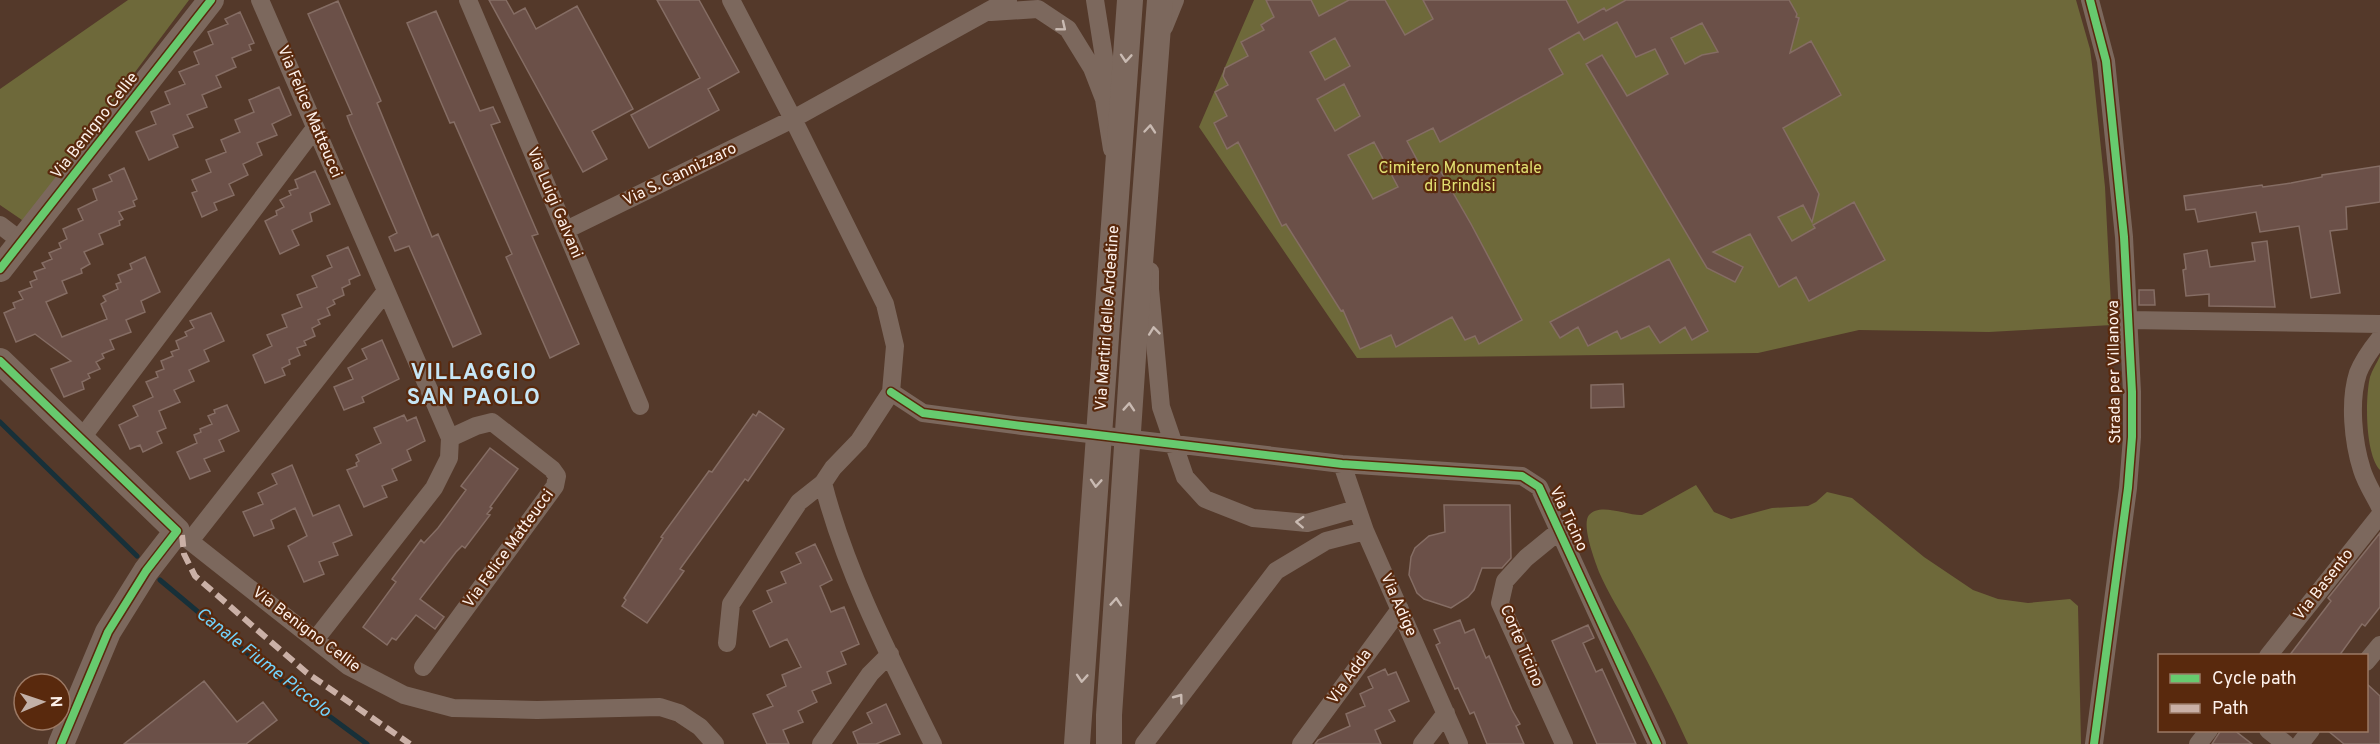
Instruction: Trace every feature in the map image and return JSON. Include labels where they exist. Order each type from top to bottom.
[{"type":"street","name":"Via Benigno Cellie","points":[[0,269],[211,0]]},
{"type":"street","name":"Via Felice Matteucci","points":[[260,0],[450,438],[476,426],[492,422],[552,469],[557,476],[555,486],[423,667]]},
{"type":"street","name":"Via Luigi Galvani","points":[[468,0],[640,406]]},
{"type":"street","points":[[727,642],[731,604],[799,502],[823,483],[833,468],[859,441],[891,392],[895,346],[885,304],[731,0]]},
{"type":"street","name":"Via S. Cannizzaro","points":[[566,230],[793,119],[991,6],[1008,0]]},
{"type":"street","points":[[1095,0],[1106,70],[1104,99]]},
{"type":"street","name":"Via Martiri delle Ardeatine","points":[[1077,744],[1112,282],[1117,170],[1130,0]]},
{"type":"street","name":"Via Martiri delle Ardeatine","points":[[1109,744],[1111,680],[1160,0]]},
{"type":"street","points":[[1157,46],[1174,0]]},
{"type":"street","name":"Strada per Villanova","points":[[2090,0],[2106,61],[2124,237],[2132,437],[2128,488],[2094,744]]},
{"type":"street","points":[[991,6],[1038,9],[1068,30],[1092,68],[1104,99],[1117,170]]},
{"type":"street","points":[[81,440],[315,128]]},
{"type":"street","points":[[1147,164],[1151,208],[1150,289],[1161,407],[1185,477],[1205,499],[1252,518],[1307,523],[1356,509]]},
{"type":"street","points":[[0,225],[21,241]]},
{"type":"street","points":[[61,744],[108,632],[146,571],[183,536],[386,291]]},
{"type":"street","points":[[2129,320],[2380,324]]},
{"type":"street","points":[[2380,338],[2370,350],[2358,373],[2354,396],[2355,433],[2362,470],[2380,507]]},
{"type":"street","name":"Via Benigno Cellie","points":[[0,361],[183,536],[348,666],[404,695],[453,708],[660,706],[680,713],[700,728],[715,744]]},
{"type":"street","name":"Via Ticino","points":[[891,392],[923,413],[1342,464],[1522,476],[1539,487],[1657,744]]},
{"type":"street","points":[[315,640],[434,488],[449,458],[450,438]]},
{"type":"street","name":"Via Adige","points":[[1342,464],[1365,531],[1459,744]]},
{"type":"street","points":[[823,483],[830,511],[867,606],[933,744]]},
{"type":"street","name":"Via Basento","points":[[2270,654],[2380,515]]},
{"type":"street","points":[[1144,744],[1276,571],[1326,541],[1365,531]]},
{"type":"street","name":"Corte Ticino","points":[[1559,531],[1526,558],[1504,581],[1500,603],[1564,744]]},
{"type":"street","name":"Via Adda","points":[[1301,744],[1400,609]]},
{"type":"street","points":[[2368,661],[2380,645]]},
{"type":"street","points":[[821,744],[870,674],[890,654]]},
{"type":"street","points":[[1422,744],[1446,714]]},
{"type":"street","points":[[2271,732],[2286,744]]},
{"type":"street","points":[[2300,744],[2309,732]]},
{"type":"green space","points":[[128,0],[189,0],[22,220],[0,205],[0,89]]},
{"type":"green space","name":"Cimitero Monumentale di Brindisi","points":[[1254,0],[2076,0],[2090,49],[2093,72],[2105,187],[2112,325],[1989,332],[1859,330],[1758,353],[1357,358],[1199,127]]},
{"type":"green space","points":[[2380,356],[2380,470],[2371,452],[2367,398],[2370,377]]},
{"type":"green space","points":[[1696,485],[1714,512],[1731,519],[1772,508],[1808,506],[1827,492],[1852,498],[1924,557],[1973,590],[1998,599],[2028,603],[2070,599],[2078,606],[2081,744],[1688,744],[1654,674],[1599,572],[1588,535],[1587,520],[1594,511],[1600,510],[1642,515]]},
{"type":"building","points":[[489,0],[506,0],[514,14],[525,8],[536,29],[577,6],[633,109],[592,131],[607,159],[583,172]]},
{"type":"building","points":[[657,0],[699,0],[739,72],[708,89],[719,110],[649,148],[631,115],[700,78]]},
{"type":"building","points":[[1266,0],[1311,0],[1319,16],[1349,0],[1385,0],[1405,35],[1433,19],[1423,0],[1566,0],[1578,23],[1604,8],[1606,11],[1626,0],[1789,0],[1797,14],[1796,17],[1799,18],[1790,53],[1811,41],[1841,95],[1783,128],[1819,194],[1812,222],[1803,205],[1778,217],[1792,241],[1815,228],[1813,225],[1854,202],[1885,260],[1809,301],[1796,277],[1779,287],[1750,234],[1713,252],[1743,267],[1735,282],[1707,268],[1586,64],[1602,55],[1627,96],[1668,74],[1655,49],[1636,57],[1617,22],[1584,40],[1579,32],[1549,49],[1563,74],[1440,142],[1433,128],[1407,141],[1424,173],[1437,165],[1522,320],[1479,344],[1475,336],[1465,340],[1452,317],[1396,347],[1391,335],[1360,349],[1343,310],[1341,311],[1286,224],[1282,226],[1238,142],[1227,149],[1214,123],[1227,116],[1215,92],[1228,85],[1223,76],[1225,68],[1248,56],[1241,42],[1264,30],[1261,25],[1274,17]],"holes":[[[1702,23],[1718,52],[1702,55],[1685,64],[1671,38]],[[1335,38],[1350,66],[1325,80],[1310,52]],[[1344,84],[1360,116],[1335,131],[1317,99]],[[1374,142],[1398,187],[1373,199],[1348,155]]]},
{"type":"building","points":[[338,1],[381,101],[377,103],[432,237],[438,234],[481,334],[453,347],[409,246],[395,251],[389,237],[397,233],[350,124],[347,116],[352,114],[308,14]]},
{"type":"building","points":[[436,11],[480,111],[493,107],[500,122],[491,125],[538,234],[532,236],[579,344],[550,358],[506,257],[512,254],[454,122],[450,123],[407,23]]},
{"type":"building","points":[[240,12],[254,43],[249,45],[251,50],[232,58],[236,67],[216,76],[221,87],[202,95],[207,107],[187,115],[193,127],[173,135],[178,147],[149,160],[136,132],[156,124],[151,112],[170,104],[165,92],[185,84],[179,72],[199,64],[194,52],[213,44],[208,32],[228,24],[225,19]]},
{"type":"building","points":[[279,87],[291,115],[272,124],[277,135],[257,143],[262,155],[243,164],[248,175],[229,184],[234,195],[214,203],[217,210],[202,217],[192,193],[197,191],[192,180],[211,172],[206,160],[226,152],[221,140],[240,132],[235,120],[254,112],[249,100]]},
{"type":"building","points":[[2380,166],[2380,202],[2346,207],[2347,229],[2330,231],[2340,293],[2311,298],[2299,226],[2260,232],[2256,212],[2198,222],[2195,209],[2186,210],[2184,196],[2291,183],[2322,177],[2322,175]]},
{"type":"building","points":[[124,168],[137,199],[133,201],[135,206],[119,212],[123,219],[119,221],[120,225],[99,234],[103,244],[84,252],[90,264],[81,269],[82,273],[62,281],[67,293],[46,302],[62,337],[107,319],[101,304],[106,301],[103,296],[118,289],[116,284],[121,282],[118,275],[132,269],[130,264],[145,257],[160,292],[141,301],[145,312],[126,320],[131,332],[110,340],[114,349],[102,354],[104,358],[96,362],[100,369],[88,374],[90,378],[82,382],[84,389],[64,397],[51,369],[71,361],[35,334],[16,342],[4,313],[15,308],[13,303],[23,299],[19,292],[32,287],[30,282],[37,279],[34,272],[45,268],[42,263],[52,259],[49,253],[61,248],[59,243],[67,239],[63,229],[83,220],[78,209],[97,200],[93,189],[112,181],[109,175]]},
{"type":"building","points":[[315,171],[330,204],[310,213],[312,221],[292,230],[299,245],[280,254],[265,221],[277,215],[276,211],[284,207],[280,200],[291,195],[289,191],[298,188],[295,180]]},
{"type":"building","points":[[2267,241],[2275,307],[2209,306],[2209,294],[2186,296],[2184,254],[2207,250],[2210,267],[2255,261],[2252,243]]},
{"type":"building","points":[[348,247],[360,275],[349,280],[350,284],[342,288],[344,295],[333,300],[335,304],[327,308],[330,315],[318,320],[320,324],[312,328],[315,336],[304,341],[306,345],[297,348],[300,355],[289,360],[290,364],[282,368],[285,375],[265,383],[253,355],[272,346],[267,335],[287,327],[282,315],[302,307],[297,295],[317,287],[312,276],[332,267],[327,256]]},
{"type":"building","points":[[1669,259],[1708,331],[1692,340],[1685,327],[1660,343],[1649,326],[1621,339],[1617,331],[1588,346],[1578,327],[1560,338],[1550,322]]},
{"type":"building","points":[[2139,290],[2154,290],[2155,305],[2139,305]]},
{"type":"building","points":[[211,313],[224,341],[204,350],[209,361],[189,370],[194,381],[174,390],[180,402],[159,411],[166,428],[157,432],[162,443],[143,452],[140,445],[130,449],[119,425],[138,416],[133,406],[153,397],[146,382],[158,377],[156,372],[164,369],[161,361],[173,356],[171,352],[179,349],[176,341],[187,336],[185,332],[194,328],[190,321]]},
{"type":"building","points":[[382,340],[399,379],[362,397],[364,402],[344,410],[334,387],[353,379],[348,368],[367,359],[362,349]]},
{"type":"building","points":[[1623,384],[1624,407],[1591,408],[1591,385]]},
{"type":"building","points":[[227,405],[239,431],[219,440],[224,451],[204,459],[210,471],[190,479],[177,452],[197,443],[194,435],[201,432],[200,429],[212,424],[208,416],[215,413],[214,410]]},
{"type":"building","points":[[759,411],[784,429],[748,481],[745,479],[680,569],[684,571],[647,623],[622,606],[626,600],[624,598],[663,538],[661,537],[709,471],[712,472],[753,414],[756,416]]},
{"type":"building","points":[[404,415],[407,421],[416,417],[425,441],[407,450],[411,460],[392,469],[397,480],[382,486],[387,497],[364,507],[347,470],[357,466],[356,463],[359,461],[356,455],[381,443],[374,428]]},
{"type":"building","points":[[490,448],[518,469],[490,507],[492,508],[487,514],[490,515],[465,548],[462,546],[456,552],[420,599],[444,617],[435,629],[416,615],[396,640],[392,638],[387,645],[363,627],[396,582],[392,579],[421,540],[424,543],[438,528],[466,490],[461,486]]},
{"type":"building","points":[[292,465],[313,516],[339,505],[352,535],[333,543],[338,555],[319,562],[324,574],[304,582],[288,546],[307,536],[295,508],[271,520],[274,528],[254,536],[243,512],[263,504],[258,493],[277,484],[272,474]]},
{"type":"building","points":[[1444,505],[1510,505],[1511,558],[1502,568],[1482,568],[1474,590],[1468,597],[1451,608],[1424,599],[1417,593],[1409,575],[1411,557],[1415,548],[1429,536],[1445,532]]},
{"type":"building","points":[[2380,533],[2380,607],[2365,626],[2362,624],[2340,654],[2291,654],[2331,601],[2328,598]]},
{"type":"building","points":[[815,544],[832,580],[820,586],[831,612],[844,607],[859,644],[841,652],[846,664],[827,672],[831,683],[812,691],[817,702],[798,711],[803,722],[783,730],[789,744],[767,744],[753,714],[773,706],[767,695],[786,686],[782,675],[801,667],[787,639],[770,647],[753,611],[772,602],[767,591],[786,583],[781,572],[801,563],[796,553]]},
{"type":"building","points":[[1460,620],[1465,633],[1474,629],[1486,658],[1489,656],[1520,724],[1516,726],[1524,744],[1487,744],[1474,712],[1470,714],[1458,688],[1455,689],[1436,645],[1440,643],[1434,630]]},
{"type":"building","points":[[1588,625],[1594,638],[1583,643],[1596,672],[1602,669],[1636,744],[1597,744],[1552,641]]},
{"type":"building","points":[[1385,669],[1388,675],[1396,672],[1409,701],[1389,710],[1395,721],[1375,730],[1381,744],[1315,744],[1318,740],[1350,726],[1346,714],[1365,706],[1360,694],[1373,688],[1368,677]]},
{"type":"building","points":[[204,681],[237,722],[263,702],[277,720],[246,744],[124,744]]},
{"type":"building","points":[[2368,685],[2380,696],[2380,744],[2344,744],[2329,732],[2368,732]]},
{"type":"building","points":[[886,704],[900,734],[876,744],[858,744],[853,732],[872,723],[867,713]]},
{"type":"building","points":[[2220,732],[2237,732],[2252,744],[2212,744]]},
{"type":"waterway","name":"Canale Fiume Piccolo","points":[[0,422],[137,556]]},
{"type":"waterway","name":"Canale Fiume Piccolo","points":[[160,580],[271,673],[367,744]]},
{"type":"marked path","points":[[182,535],[184,554],[195,576],[307,673],[410,744]]},
{"type":"cycle path","points":[[0,269],[211,0]]},
{"type":"cycle path","points":[[2090,0],[2106,61],[2124,237],[2132,392],[2132,437],[2128,488],[2094,744]]},
{"type":"cycle path","points":[[0,361],[177,531],[146,571],[108,632],[61,744]]},
{"type":"cycle path","points":[[891,392],[923,413],[1342,464],[1522,476],[1539,487],[1657,744]]},
{"type":"district","name":"VILLAGGIO SAN PAOLO","points":[[474,386]]}]
